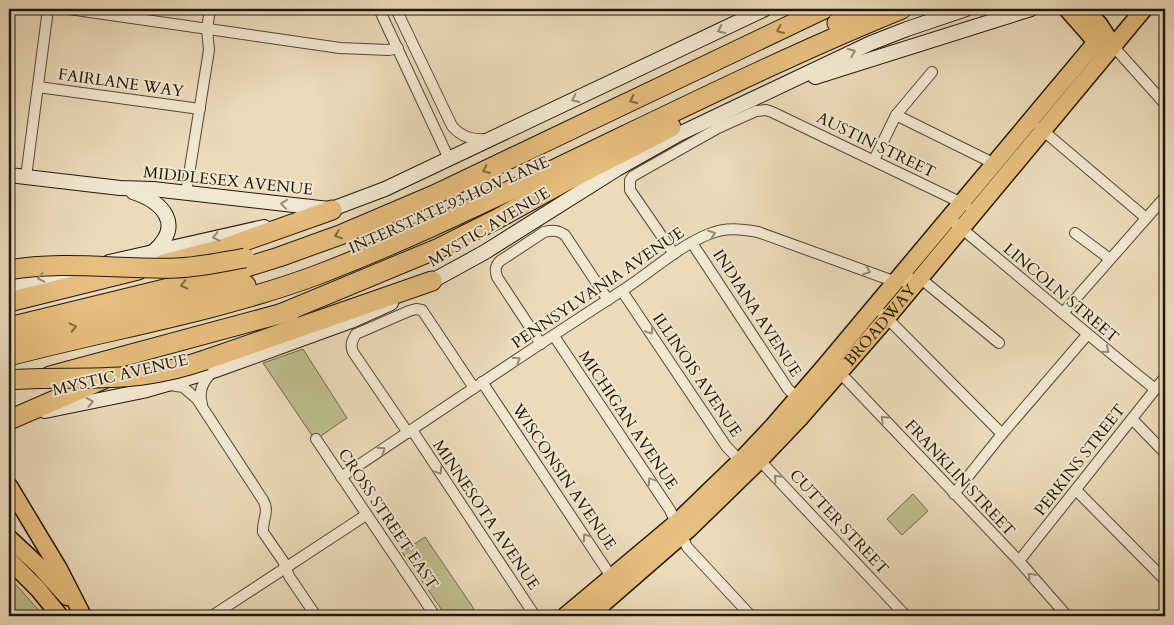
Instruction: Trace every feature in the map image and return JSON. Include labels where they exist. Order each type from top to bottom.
[{"type":"highway","points":[[9,356],[187,314],[251,276],[309,246],[373,222],[434,195],[824,9]]},
{"type":"highway","points":[[9,327],[179,286],[251,276],[317,274],[426,230],[792,57],[876,12],[902,9]]},
{"type":"highway","points":[[280,314],[405,263],[476,230],[876,12]]},
{"type":"highway","points":[[9,389],[82,366],[364,290],[411,273],[623,174]]},
{"type":"highway","points":[[9,302],[205,254],[332,210]]},
{"type":"highway","points":[[9,270],[34,266],[63,265],[177,268],[208,265],[251,276]]},
{"type":"highway","points":[[9,343],[251,276]]},
{"type":"highway","points":[[9,380],[142,376],[211,365],[432,282]]},
{"type":"highway","points":[[9,422],[217,331]]},
{"type":"main road","points":[[9,286],[332,210],[385,189],[765,9]]},
{"type":"main road","name":"MYSTIC AVENUE","points":[[432,282],[623,174],[679,134],[890,35],[966,9]]},
{"type":"main road","points":[[999,19],[1012,9]]},
{"type":"main road","points":[[776,87],[822,75],[1031,9]]},
{"type":"main road","points":[[1067,9],[1107,43]]},
{"type":"main road","points":[[1082,9],[1099,24],[1107,43]]},
{"type":"main road","name":"BROADWAY","points":[[881,312],[896,282],[955,224],[976,210],[1036,126],[1107,43],[1144,9]]},
{"type":"main road","name":"BROADWAY","points":[[565,616],[616,584],[679,529],[750,461],[881,312],[920,278],[955,224],[962,203],[994,164],[1036,126]]},
{"type":"main road","name":"MIDDLESEX AVENUE","points":[[9,175],[120,188],[153,189],[332,210]]},
{"type":"main road","name":"MIDDLESEX AVENUE","points":[[120,188],[149,198],[163,210],[167,217],[167,234],[160,247],[154,252]]},
{"type":"main road","name":"MYSTIC AVENUE","points":[[9,422],[54,409],[166,385],[211,365]]},
{"type":"main road","name":"BROADWAY","points":[[750,461],[798,399],[832,370]]},
{"type":"main road","points":[[9,486],[44,542],[82,616]]},
{"type":"main road","points":[[9,505],[44,542]]},
{"type":"main road","points":[[9,538],[47,574],[82,616]]},
{"type":"main road","points":[[9,560],[34,585],[60,616]]},
{"type":"main road","name":"BROADWAY","points":[[590,616],[616,584]]},
{"type":"street","points":[[26,177],[48,9]]},
{"type":"street","points":[[69,9],[340,48],[389,50],[398,48]]},
{"type":"street","points":[[186,193],[209,50],[207,28],[210,9]]},
{"type":"street","points":[[379,9],[449,159]]},
{"type":"street","points":[[396,9],[452,126],[461,135],[467,137],[492,139]]},
{"type":"street","points":[[1107,43],[1165,104]]},
{"type":"street","points":[[874,160],[896,115],[932,72]]},
{"type":"street","name":"FAIRLANE WAY","points":[[38,88],[200,109]]},
{"type":"street","name":"AUSTIN STREET","points":[[623,174],[633,176],[718,128],[762,110],[772,112],[976,210]]},
{"type":"street","points":[[896,115],[994,164]]},
{"type":"street","points":[[1036,126],[1146,218]]},
{"type":"street","points":[[623,174],[630,190],[674,254]]},
{"type":"street","points":[[1063,313],[1165,197]]},
{"type":"street","name":"LINCOLN STREET","points":[[955,224],[1087,335],[1155,389]]},
{"type":"street","name":"PENNSYLVANIA AVENUE","points":[[341,477],[622,291],[674,254],[709,234],[725,229],[742,229],[758,232],[896,282]]},
{"type":"street","points":[[541,344],[497,277],[495,271],[496,265],[500,261],[544,232],[559,231],[565,236],[608,300]]},
{"type":"street","points":[[1075,234],[1110,259]]},
{"type":"street","name":"INDIANA AVENUE","points":[[692,243],[788,389],[798,399]]},
{"type":"street","points":[[896,282],[920,278],[999,343]]},
{"type":"street","name":"ILLINOIS AVENUE","points":[[622,291],[726,446],[750,461]]},
{"type":"street","name":"WISCONSIN AVENUE","points":[[383,322],[409,311],[422,310],[478,385],[616,584]]},
{"type":"street","points":[[881,312],[1002,434]]},
{"type":"street","name":"MINNESOTA AVENUE","points":[[383,322],[356,334],[351,346],[535,616]]},
{"type":"street","points":[[954,494],[1002,434],[1087,335]]},
{"type":"street","name":"MICHIGAN AVENUE","points":[[554,336],[670,510],[687,547],[751,616]]},
{"type":"street","points":[[203,408],[200,398],[203,383],[208,376],[211,365]]},
{"type":"street","name":"FRANKLIN STREET","points":[[832,370],[1019,561],[1064,615]]},
{"type":"street","name":"PERKINS STREET","points":[[1019,561],[1165,377]]},
{"type":"street","points":[[166,385],[183,386],[189,391],[203,408],[264,500],[267,513],[262,528],[263,532],[316,616]]},
{"type":"street","points":[[1132,419],[1165,453]]},
{"type":"street","name":"CROSS STREET EAST","points":[[316,439],[435,616]]},
{"type":"street","name":"CUTTER STREET","points":[[750,461],[906,616]]},
{"type":"street","points":[[1076,490],[1165,580]]},
{"type":"street","points":[[212,616],[366,515]]},
{"type":"green space","points":[[303,349],[347,418],[315,440],[263,363]]},
{"type":"green space","points":[[913,494],[928,511],[902,535],[887,519]]},
{"type":"green space","points":[[425,537],[474,609],[464,616],[446,616],[402,552]]},
{"type":"green space","points":[[9,577],[44,616],[9,616]]}]
